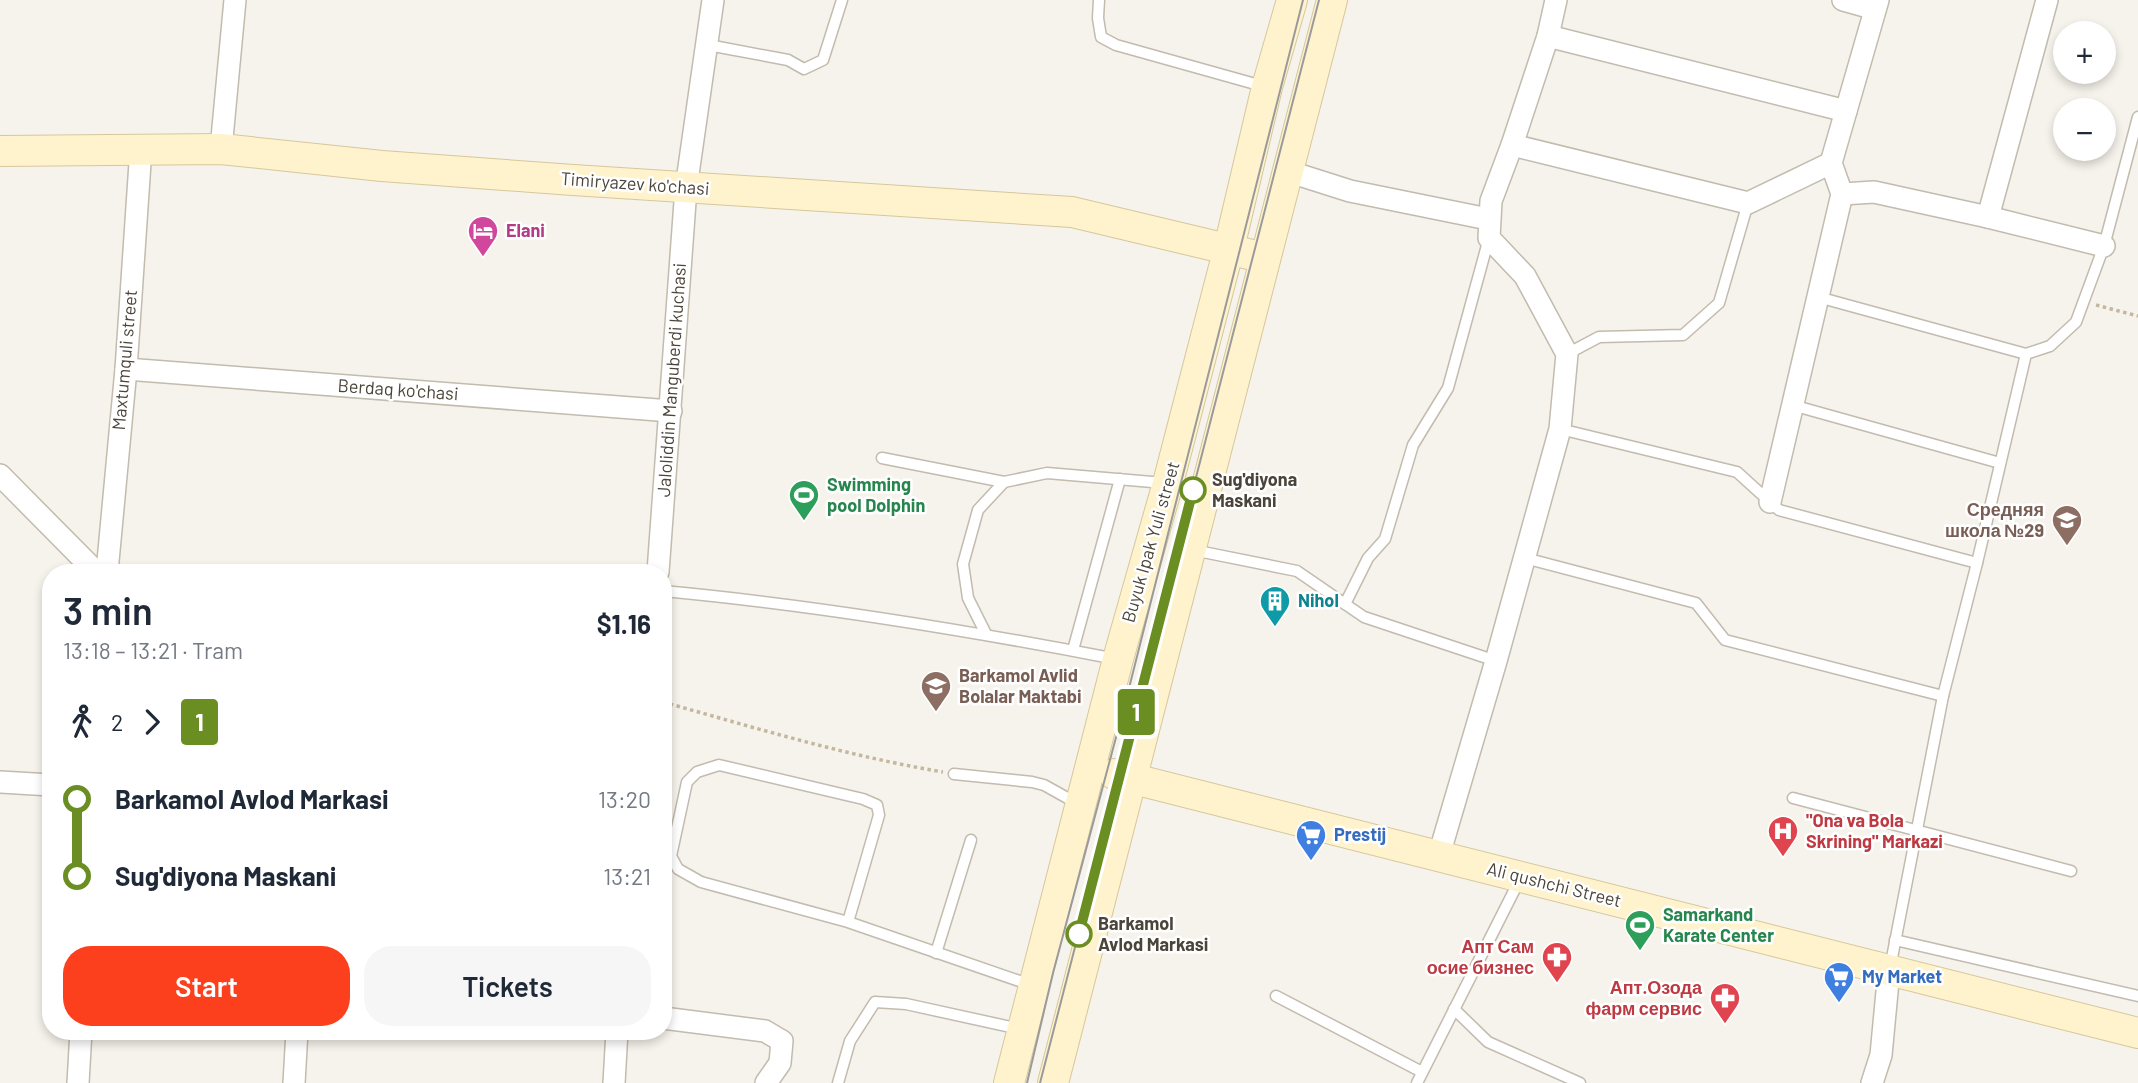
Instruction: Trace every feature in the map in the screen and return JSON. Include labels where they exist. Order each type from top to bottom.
[{"type":"main road","name":"Buyuk Ipak Yuli street","points":[[1009,1083],[1118,659],[1168,483],[1229,248],[1266,87],[1292,0]]},
{"type":"main road","points":[[1053,1083],[1332,0]]},
{"type":"main road","name":"Timiryazev ko'chasi","points":[[0,151],[221,149],[382,166],[1072,212],[1265,258]]},
{"type":"main road","name":"Ali qushchi Street","points":[[1092,767],[1130,779],[2138,1033]]},
{"type":"street","points":[[221,149],[235,0]]},
{"type":"street","name":"Jaloliddin Manguberdi kuchasi","points":[[659,564],[686,188],[713,0]]},
{"type":"street","points":[[1488,228],[1491,201],[1548,36],[1556,0]]},
{"type":"street","points":[[1770,502],[1842,194],[1831,163],[1876,4],[1843,0]]},
{"type":"street","points":[[1988,217],[2047,0]]},
{"type":"street","points":[[1548,36],[1846,111]]},
{"type":"street","points":[[1512,145],[1748,203],[1831,163]]},
{"type":"street","name":"Maxtumquli street","points":[[108,564],[126,369],[141,148]]},
{"type":"street","points":[[1287,172],[1488,228],[1525,276],[1567,354],[1560,429],[1439,855]]},
{"type":"street","points":[[1842,194],[1874,192],[2104,246]]},
{"type":"street","name":"Berdaq ko'chasi","points":[[126,369],[671,411]]},
{"type":"street","points":[[0,475],[88,564]]},
{"type":"street","points":[[0,782],[42,784]]},
{"type":"street","points":[[1872,1083],[1881,1055],[1889,971]]},
{"type":"street","points":[[672,1019],[765,1031],[782,1041],[780,1063],[766,1083]]},
{"type":"street","points":[[78,1083],[80,1040]]},
{"type":"street","points":[[294,1083],[296,1040]]},
{"type":"street","points":[[614,1083],[616,1040]]},
{"type":"lane","points":[[708,45],[788,61],[804,69],[823,60],[842,0]]},
{"type":"lane","points":[[1099,0],[1101,37],[1116,45],[1266,87]]},
{"type":"lane","points":[[1818,296],[2025,354],[2050,346],[2076,322],[2104,246],[2138,117]]},
{"type":"lane","points":[[1567,354],[1599,337],[1683,335],[1719,303],[1748,203]]},
{"type":"lane","points":[[1345,604],[1367,558],[1385,540],[1413,445],[1448,388],[1488,228]]},
{"type":"lane","points":[[1889,971],[1943,696],[1978,563],[2025,354]]},
{"type":"lane","points":[[1792,405],[2000,463]]},
{"type":"lane","points":[[1560,429],[1737,472],[1779,510],[1978,563]]},
{"type":"lane","points":[[882,458],[1004,482],[1048,473],[1168,483]]},
{"type":"lane","points":[[1073,650],[1120,479]]},
{"type":"lane","points":[[986,634],[968,598],[963,564],[978,510],[1004,482]]},
{"type":"lane","points":[[1190,549],[1297,571],[1364,617],[1496,661]]},
{"type":"lane","points":[[1525,558],[1696,603],[1725,640],[1943,696]]},
{"type":"lane","points":[[672,592],[986,634],[1118,659]]},
{"type":"lane","points":[[672,851],[687,782],[697,772],[719,765],[863,799],[877,805],[879,815],[848,922]]},
{"type":"lane","points":[[954,774],[1044,785],[1082,806]]},
{"type":"lane","points":[[1793,798],[2071,871]]},
{"type":"lane","points":[[936,953],[971,840]]},
{"type":"lane","points":[[672,858],[678,869],[701,882],[848,922],[1035,986]]},
{"type":"lane","points":[[1276,996],[1419,1078],[1521,877]]},
{"type":"lane","points":[[1895,940],[2138,996]]},
{"type":"lane","points":[[838,1083],[850,1041],[875,1002],[906,1004],[1023,1030]]},
{"type":"lane","points":[[1454,1009],[1488,1042],[1580,1083]]},
{"type":"path","points":[[2083,301],[2138,316]]},
{"type":"path","points":[[672,704],[878,761],[954,774]]},
{"type":"tram line","points":[[1027,1083],[1303,0]]},
{"type":"tram line","points":[[1040,1083],[1319,0]]},
{"type":"tram line","name":"1","points":[[1079,934],[1193,490]]},
{"type":"place","name":"Elani","points":[[483,258]]},
{"type":"place","name":"Sug'diyona Maskani","points":[[1193,490]]},
{"type":"place","name":"Swimming pool Dolphin","points":[[804,522]]},
{"type":"place","name":"Средняя школа №29","points":[[2067,547]]},
{"type":"place","name":"Nihol","points":[[1275,628]]},
{"type":"place","name":"Barkamol Avlid Bolalar Maktabi","points":[[936,713]]},
{"type":"place","name":"\"Ona va Bola Skrining\" Markazi","points":[[1783,858]]},
{"type":"place","name":"Prestij","points":[[1311,862]]},
{"type":"place","name":"Barkamol Avlod Markasi","points":[[1079,934]]},
{"type":"place","name":"Samarkand Karate Center","points":[[1640,952]]},
{"type":"place","name":"Апт Сам осие бизнес","points":[[1557,984]]},
{"type":"place","name":"My Market","points":[[1839,1004]]},
{"type":"place","name":"Апт.Озода фарм сервис","points":[[1725,1025]]}]
